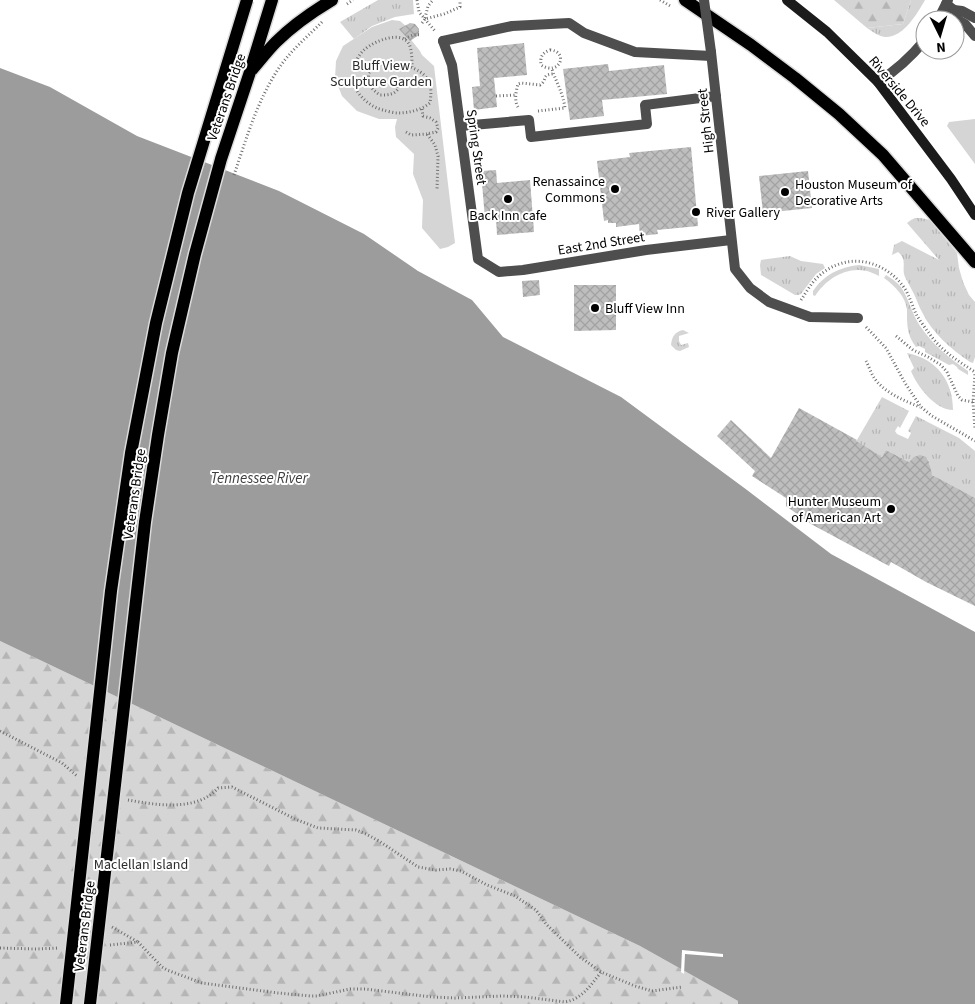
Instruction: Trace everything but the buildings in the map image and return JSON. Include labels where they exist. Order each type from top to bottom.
[{"type":"main road","name":"Veterans Bridge","points":[[66,1004],[111,591],[131,453],[156,323],[188,193],[247,0]]},
{"type":"main road","name":"Veterans Bridge","points":[[90,1004],[145,522],[172,352],[195,254],[221,159],[272,0]]},
{"type":"main road","points":[[250,72],[275,43],[293,26],[332,0]]},
{"type":"main road","points":[[685,0],[751,45],[840,114],[884,155],[975,262]]},
{"type":"main road","name":"Riverside Drive","points":[[787,0],[828,32],[878,82],[952,178],[975,215]]},
{"type":"street","name":"High Street","points":[[704,0],[735,269],[750,288],[769,302],[810,317],[858,318]]},
{"type":"street","points":[[950,5],[975,18]]},
{"type":"street","points":[[950,5],[958,20],[965,24],[975,36]]},
{"type":"street","points":[[443,41],[512,26],[569,23],[584,33],[635,52],[711,54]]},
{"type":"street","name":"Spring Street","points":[[443,41],[452,65],[478,259]]},
{"type":"street","points":[[878,82],[896,70],[915,51]]},
{"type":"street","points":[[461,126],[529,120],[531,137],[647,124],[645,105],[716,96]]},
{"type":"street","name":"East 2nd Street","points":[[478,259],[498,272],[523,270],[646,250],[732,240]]},
{"type":"path","points":[[417,0],[423,21],[443,41]]},
{"type":"path","points":[[423,21],[428,6],[433,0]]},
{"type":"path","points":[[423,21],[460,7],[460,0]]},
{"type":"path","points":[[660,0],[674,8]]},
{"type":"path","points":[[231,182],[267,88],[283,63],[299,44],[322,22]]},
{"type":"path","points":[[405,39],[410,35],[422,35]]},
{"type":"path","points":[[397,83],[398,89],[396,92],[390,95],[380,95],[372,90],[368,80],[369,73],[381,64],[412,67],[424,74],[429,81],[430,103],[422,109],[397,113],[379,109],[366,101],[357,91],[353,80],[356,62],[365,49],[392,37],[405,39],[410,45],[412,67]]},
{"type":"path","points":[[561,57],[555,50],[545,52],[540,60],[541,65],[552,69],[558,66],[564,50]]},
{"type":"path","points":[[535,111],[565,108],[560,86],[552,69]]},
{"type":"path","points":[[522,111],[516,104],[518,84],[540,85],[543,84],[545,76],[554,74]]},
{"type":"path","points":[[496,96],[516,95]]},
{"type":"path","points":[[406,132],[408,135],[411,135],[436,132],[438,128],[436,122],[423,116],[422,109]]},
{"type":"path","points":[[427,134],[435,144],[438,156],[438,190]]},
{"type":"path","points":[[801,300],[814,281],[829,269],[844,262],[869,263],[882,268],[895,277],[905,288],[916,314],[932,336],[950,355],[975,373],[973,402],[975,429]]},
{"type":"path","points":[[858,318],[886,348],[920,407]]},
{"type":"path","points":[[896,336],[913,350],[941,365],[947,372],[958,396],[962,400],[973,402]]},
{"type":"path","points":[[866,361],[874,379],[885,389],[900,400],[920,407],[975,441]]},
{"type":"path","points":[[0,731],[62,763],[84,782]]},
{"type":"path","points":[[122,799],[148,804],[177,806],[212,795],[218,788],[232,787],[295,819],[318,828],[356,830],[366,834],[418,867],[461,871],[487,885],[515,896],[536,910],[546,924],[573,950],[601,972],[652,991],[682,988]]},
{"type":"path","points":[[126,807],[127,798]]},
{"type":"path","points":[[111,928],[112,919]]},
{"type":"path","points":[[108,924],[138,942],[167,970],[202,983],[278,993],[317,996],[365,989],[440,998],[518,996],[565,1002],[586,991],[601,972]]},
{"type":"path","points":[[109,947],[110,937]]},
{"type":"path","points":[[104,946],[138,942]]},
{"type":"path","points":[[0,948],[65,948]]},
{"type":"green space","points":[[378,0],[413,0],[414,14],[395,17],[372,26],[354,39],[340,22]]},
{"type":"green space","points":[[834,0],[911,0],[903,24],[867,28]]},
{"type":"green space","points":[[911,0],[925,0],[919,10],[915,10],[915,16],[909,24],[898,34],[885,37],[867,28],[903,24]]},
{"type":"green space","name":"Bluff View Sculpture Garden","points":[[392,20],[400,21],[407,27],[408,36],[422,55],[434,66],[455,243],[440,249],[422,228],[423,200],[413,174],[414,154],[396,137],[395,127],[397,119],[379,119],[357,111],[342,96],[335,78],[336,61],[343,46],[372,27]]},
{"type":"green space","points":[[975,119],[975,164],[947,126],[949,122]]},
{"type":"green space","points":[[915,218],[930,220],[957,253],[963,282],[969,295],[975,302],[975,357],[973,363],[949,346],[931,327],[905,277],[903,258],[898,252],[892,255],[894,245],[902,241],[939,260],[907,223]]},
{"type":"green space","points":[[790,256],[801,261],[823,264],[825,268],[816,274],[801,294],[798,295],[761,275],[761,260]]},
{"type":"green space","points":[[859,265],[879,269],[879,276],[868,271],[852,270],[844,272],[831,279],[815,296],[813,295],[817,285],[827,276],[839,270]]},
{"type":"green space","points":[[886,275],[901,287],[917,321],[925,333],[942,351],[968,371],[968,375],[953,364],[949,365],[925,352],[925,349],[919,346],[916,347],[909,333],[907,309],[904,300],[896,288],[884,278]]},
{"type":"green space","points":[[683,330],[689,333],[679,336],[679,341],[681,345],[688,343],[689,347],[680,351],[671,345],[674,335]]},
{"type":"green space","points":[[907,353],[927,360],[941,373],[950,390],[953,410],[946,409],[933,402],[922,390],[911,371],[914,368]]},
{"type":"green space","points":[[882,397],[909,411],[900,428],[898,426],[895,431],[897,434],[908,439],[911,433],[908,431],[916,416],[959,438],[975,451],[975,498],[929,473],[928,459],[922,456],[913,458],[909,462],[886,450],[882,457],[873,452],[833,468],[857,440]]},
{"type":"green space","name":"Maclellan Island","points":[[0,641],[640,946],[738,1001],[738,1004],[0,1004]]},
{"type":"water","name":"Tennessee River","points":[[0,68],[50,87],[137,136],[279,191],[364,234],[418,271],[472,300],[503,337],[621,397],[831,554],[975,632],[975,1004],[738,1004],[738,1001],[640,946],[0,641]]},
{"type":"pier","points":[[682,950],[723,954],[723,957],[685,954],[684,974],[681,972]]},
{"type":"place","name":"Renassaince Commons","points":[[615,189]]},
{"type":"place","name":"Houston Museum of Decorative Arts","points":[[785,192]]},
{"type":"place","name":"Back Inn cafe","points":[[508,199]]},
{"type":"place","name":"River Gallery","points":[[696,212]]},
{"type":"place","name":"Bluff View Inn","points":[[595,308]]},
{"type":"place","name":"Hunter Museum of American Art","points":[[891,509]]}]
